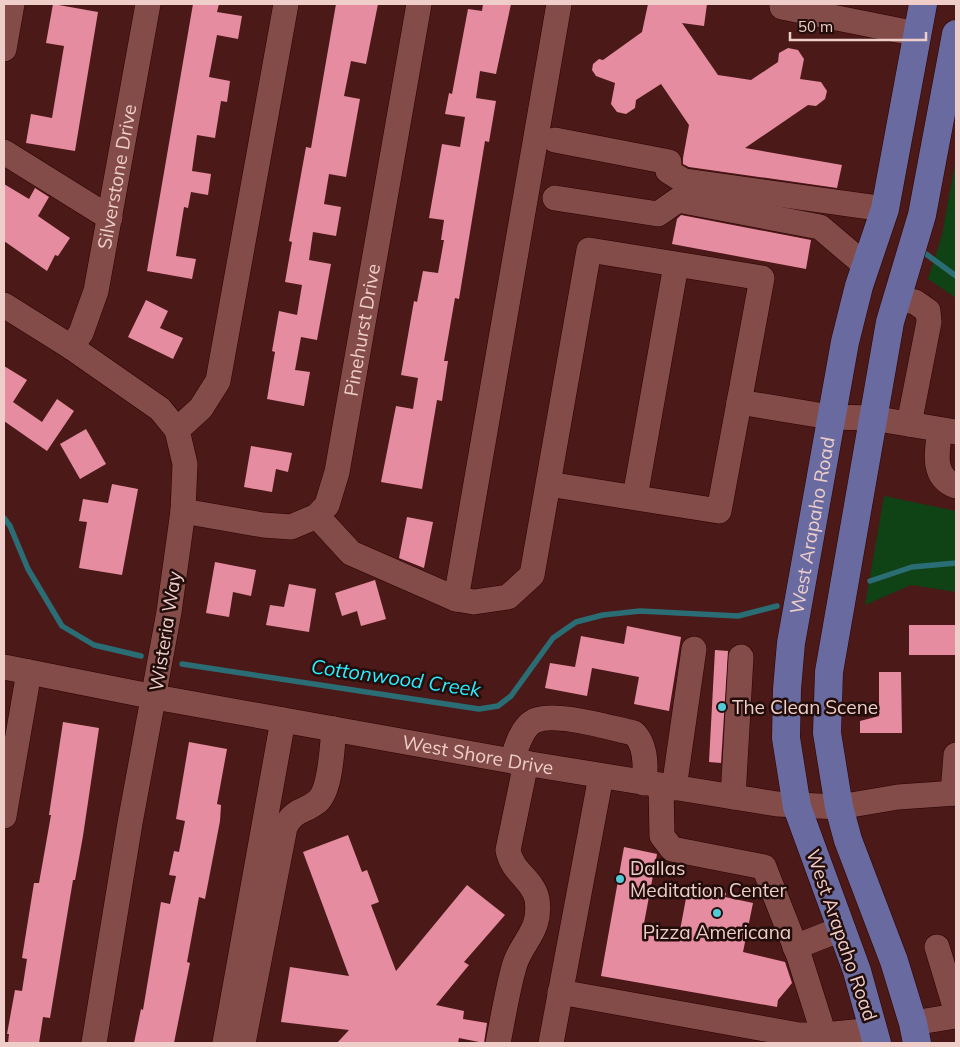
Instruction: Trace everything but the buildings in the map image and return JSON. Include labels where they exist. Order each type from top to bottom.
[{"type":"main road","name":"West Arapaho Road","points":[[876,1037],[857,971],[797,806],[786,738],[787,689],[792,644],[830,417],[852,310],[885,209],[923,4]]},
{"type":"main road","points":[[918,34],[956,39]]},
{"type":"main road","name":"West Arapaho Road","points":[[915,1033],[893,957],[848,840],[839,807],[827,734],[829,672],[890,322],[924,207],[956,39]]},
{"type":"street","points":[[4,49],[12,4]]},
{"type":"street","name":"Silverstone Drive","points":[[71,347],[82,333],[90,312],[110,218],[148,4]]},
{"type":"street","points":[[177,430],[201,408],[218,381],[286,4]]},
{"type":"street","name":"Pinehurst Drive","points":[[317,516],[327,505],[337,472],[419,4]]},
{"type":"street","points":[[456,598],[559,4]]},
{"type":"street","points":[[782,4],[782,8],[868,14],[918,34]]},
{"type":"street","points":[[555,140],[669,162],[668,171],[684,181],[885,209]]},
{"type":"street","points":[[4,152],[110,218]]},
{"type":"street","points":[[555,198],[658,214],[678,200],[820,227],[866,266]]},
{"type":"street","points":[[183,510],[263,525],[291,527],[317,516],[351,553],[456,598],[474,602],[508,597],[532,575],[589,250],[762,278],[719,511],[548,484]]},
{"type":"street","points":[[635,497],[676,265]]},
{"type":"street","points":[[896,298],[914,302],[928,310],[929,322],[910,424]]},
{"type":"street","name":"Wisteria Way","points":[[4,305],[71,347],[160,409],[177,430],[186,464],[183,510],[155,697],[130,824],[94,1043]]},
{"type":"street","points":[[739,402],[830,417],[872,418],[948,431],[937,450],[938,466],[945,480],[956,486]]},
{"type":"street","points":[[694,649],[660,786],[662,836],[672,849],[764,867],[795,947],[824,1034]]},
{"type":"street","points":[[733,797],[741,657]]},
{"type":"street","name":"West Shore Drive","points":[[4,667],[155,697],[519,762],[660,786],[797,806],[839,807],[898,797],[954,793]]},
{"type":"street","points":[[4,816],[29,672]]},
{"type":"street","points":[[498,1043],[514,965],[534,930],[537,917],[537,899],[534,890],[510,861],[508,850],[519,762],[520,738],[533,722],[545,718],[560,718],[634,733],[641,740],[646,772],[660,786]]},
{"type":"street","points":[[225,1043],[283,720]]},
{"type":"street","points":[[242,1043],[285,827],[291,816],[316,803],[322,797],[328,773],[334,729]]},
{"type":"street","points":[[954,793],[956,755]]},
{"type":"street","points":[[551,1043],[601,776]]},
{"type":"street","points":[[795,947],[841,929]]},
{"type":"street","points":[[937,947],[956,1010]]},
{"type":"street","points":[[560,992],[787,1038],[824,1034],[876,1037]]},
{"type":"street","points":[[915,1033],[956,1016]]},
{"type":"green space","points":[[956,158],[956,298],[928,279],[942,235]]},
{"type":"green space","points":[[884,496],[956,511],[956,592],[911,585],[865,605]]},
{"type":"waterway","points":[[926,254],[956,276]]},
{"type":"waterway","name":"Cottonwood Creek","points":[[4,518],[10,526],[28,569],[62,626],[94,645],[141,656]]},
{"type":"waterway","name":"Cottonwood Creek","points":[[870,581],[912,567],[956,563]]},
{"type":"waterway","name":"Cottonwood Creek","points":[[182,664],[479,709],[498,706],[511,696],[553,638],[576,622],[603,615],[640,611],[738,616],[777,606]]},
{"type":"place","name":"The Clean Scene","points":[[722,707]]},
{"type":"place","name":"Dallas Meditation Center","points":[[620,879]]},
{"type":"place","name":"Pizza Americana","points":[[717,913]]}]
